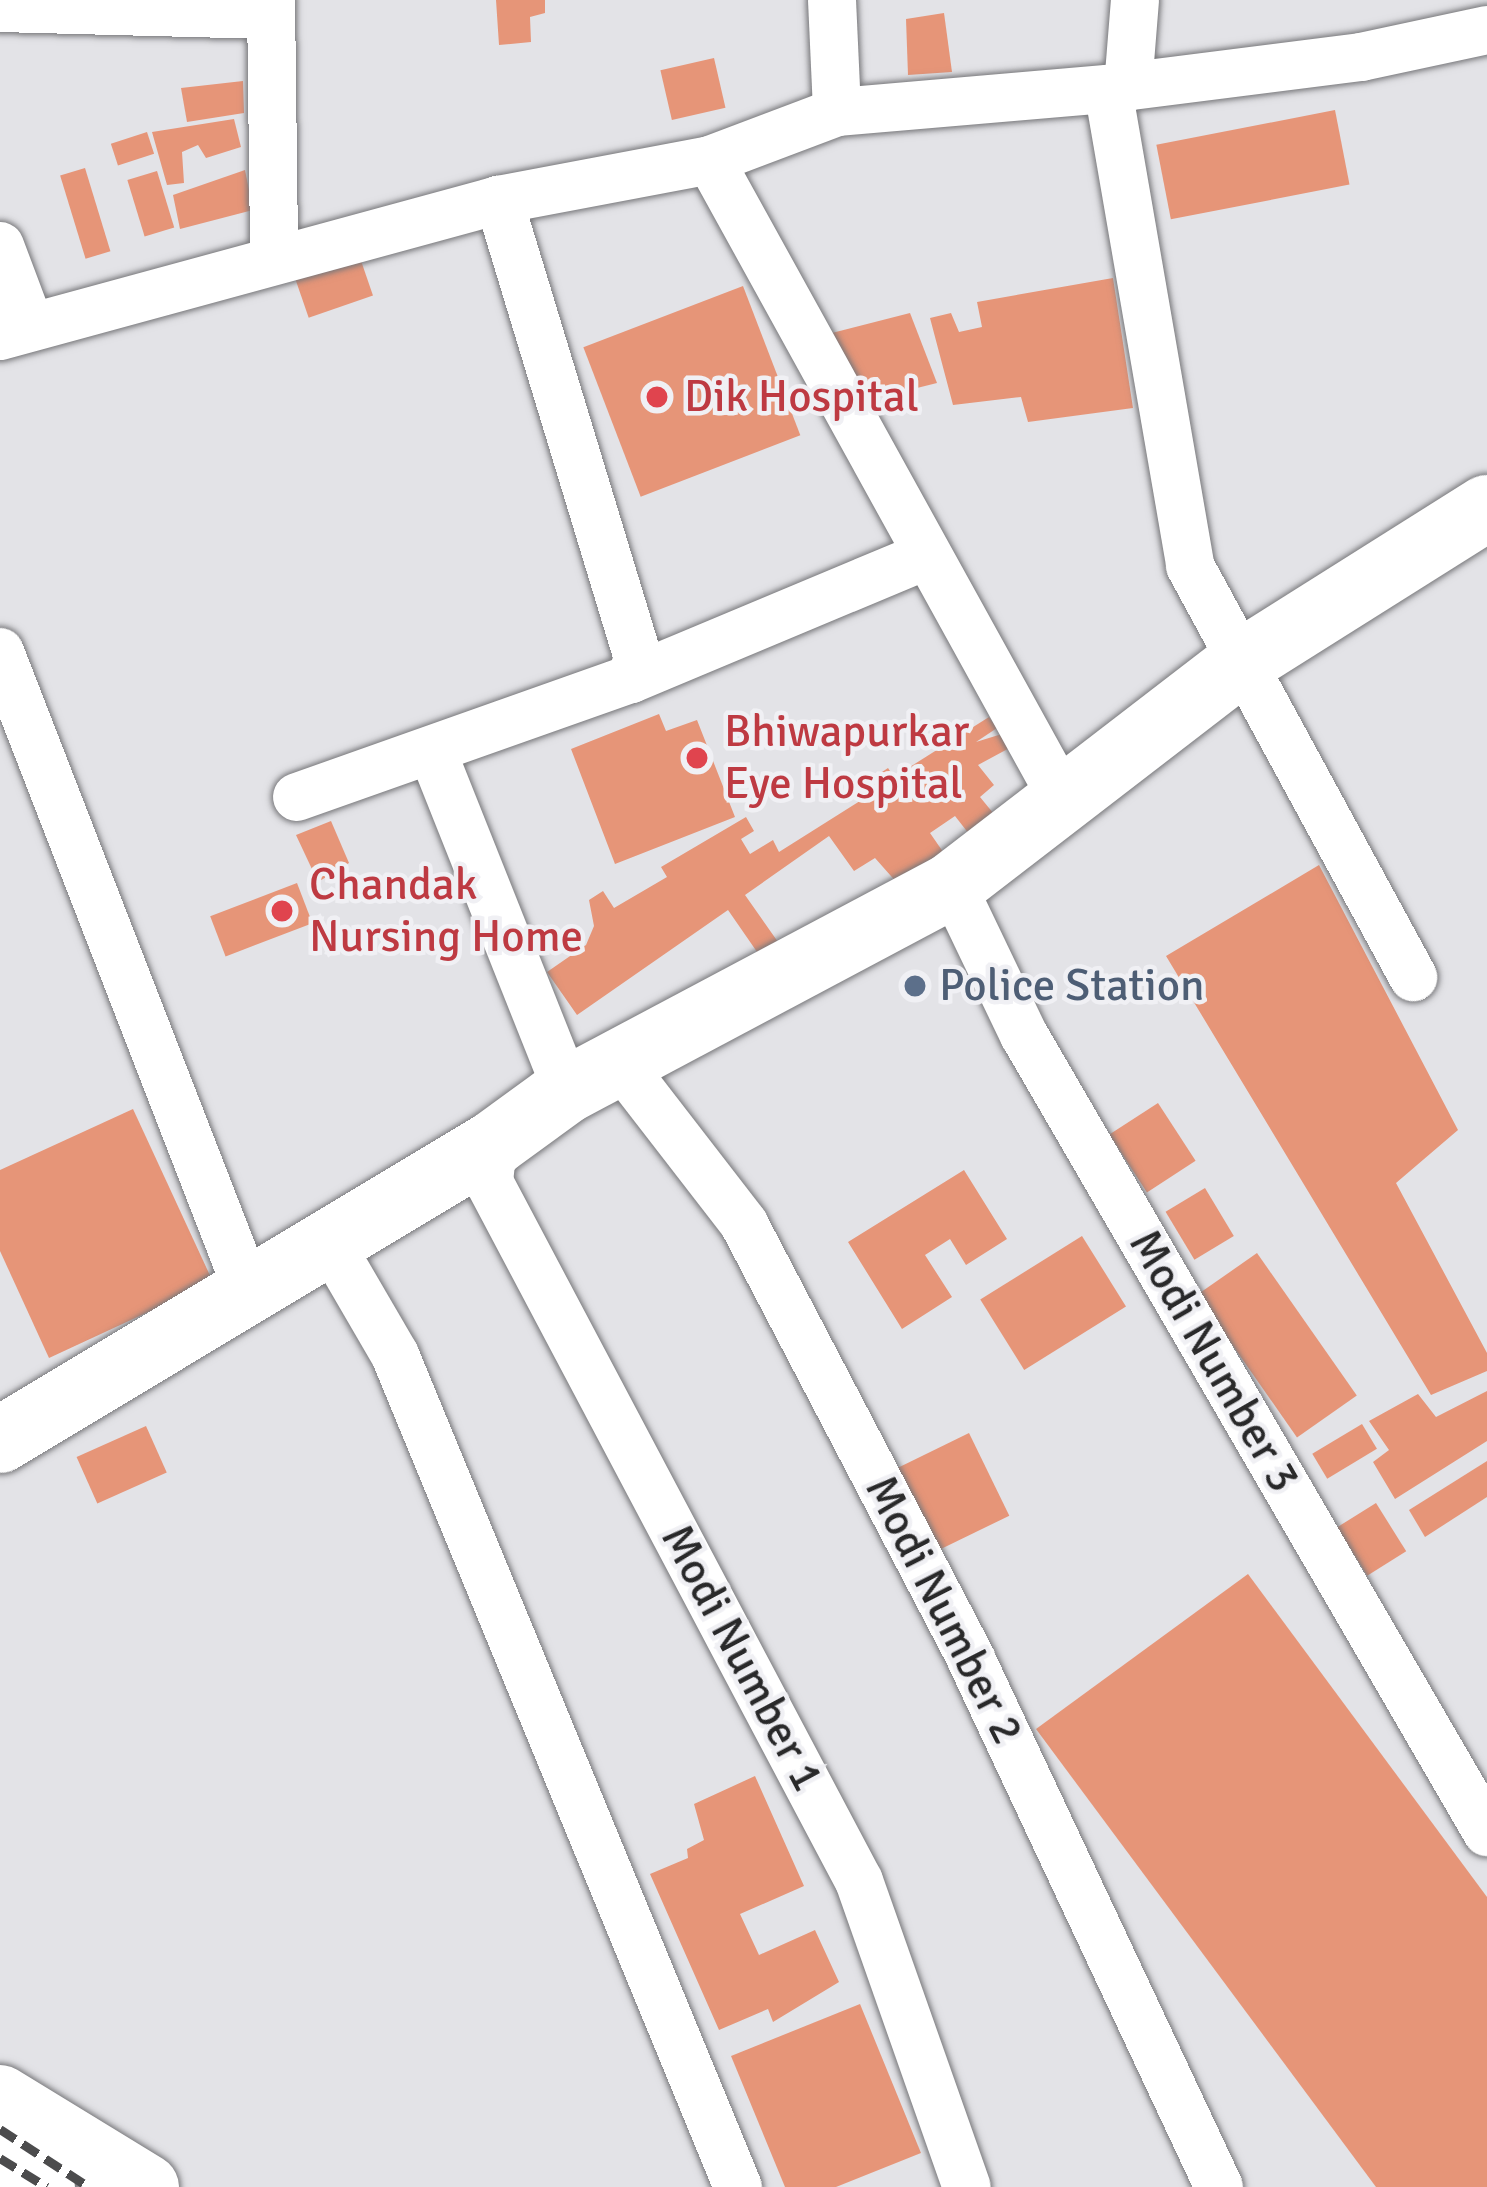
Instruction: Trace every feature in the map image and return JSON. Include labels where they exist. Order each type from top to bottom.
[{"type":"street","points":[[832,0],[837,112]]},
{"type":"street","points":[[1135,0],[1118,88],[1190,566],[1413,977]]},
{"type":"street","points":[[0,8],[271,8],[274,258]]},
{"type":"street","points":[[0,246],[15,331],[499,200],[710,160],[837,112],[1118,88],[1361,57],[1487,30]]},
{"type":"street","points":[[710,160],[922,556],[1065,803]]},
{"type":"street","points":[[499,200],[636,644],[631,679]]},
{"type":"street","points":[[0,1440],[493,1144],[593,1076],[952,885],[1065,803],[1242,662],[1487,508]]},
{"type":"street","points":[[297,797],[631,679],[922,556]]},
{"type":"street","points":[[0,652],[248,1291]]},
{"type":"street","name":"Modi Number 2","points":[[432,751],[593,1076],[744,1224],[971,1659],[1219,2187]]},
{"type":"street","name":"Modi Number 3","points":[[952,885],[1024,1035],[1487,1832]]},
{"type":"street","name":"Modi Number 1","points":[[493,1144],[488,1182],[859,1881],[967,2187]]},
{"type":"street","points":[[328,1240],[395,1354],[738,2187]]},
{"type":"street","points":[[0,2098],[146,2187]]},
{"type":"street","points":[[0,2158],[43,2187]]},
{"type":"building","points":[[496,0],[545,0],[545,13],[530,17],[531,42],[499,45]]},
{"type":"building","points":[[944,13],[952,72],[908,75],[906,19]]},
{"type":"building","points":[[714,58],[725,108],[672,120],[660,70]]},
{"type":"building","points":[[243,81],[244,113],[187,122],[181,88]]},
{"type":"building","points":[[1335,110],[1350,185],[1171,219],[1156,145]]},
{"type":"building","points":[[234,119],[241,147],[206,158],[198,145],[182,152],[184,183],[167,185],[152,132]]},
{"type":"building","points":[[147,132],[154,154],[118,166],[111,144]]},
{"type":"building","points":[[85,168],[110,251],[86,259],[60,176]]},
{"type":"building","points":[[245,170],[253,210],[180,229],[173,195]]},
{"type":"building","points":[[157,171],[174,227],[145,236],[127,180]]},
{"type":"building","points":[[358,252],[373,295],[309,318],[294,274]]},
{"type":"building","points":[[1113,278],[1133,408],[1028,422],[1021,397],[953,405],[930,318],[951,313],[959,332],[982,327],[977,302]]},
{"type":"building","points":[[743,286],[800,435],[641,497],[583,347]]},
{"type":"building","points":[[910,313],[937,383],[861,402],[828,334]]},
{"type":"building","points":[[659,714],[666,731],[697,720],[735,817],[615,864],[571,749]]},
{"type":"building","points":[[989,717],[997,728],[976,742],[1005,733],[1015,745],[978,765],[994,785],[980,797],[1007,830],[980,848],[955,816],[930,833],[948,859],[906,893],[875,858],[854,871],[829,836],[745,895],[790,959],[771,972],[728,910],[577,1015],[547,972],[586,945],[594,926],[589,900],[603,891],[614,908],[667,877],[661,867],[746,817],[754,831],[741,839],[750,854],[773,840],[779,852],[871,794],[864,784],[888,768],[894,777]]},
{"type":"building","points":[[331,821],[349,863],[318,882],[296,835]]},
{"type":"building","points":[[1319,865],[1458,1130],[1396,1183],[1487,1353],[1487,1371],[1431,1395],[1166,956]]},
{"type":"building","points":[[297,883],[312,923],[226,956],[210,916]]},
{"type":"building","points":[[1158,1103],[1196,1161],[1147,1192],[1109,1135]]},
{"type":"building","points":[[133,1109],[213,1282],[49,1358],[0,1251],[0,1170]]},
{"type":"building","points":[[964,1170],[1007,1239],[966,1265],[950,1239],[925,1255],[952,1297],[902,1329],[848,1242]]},
{"type":"building","points":[[1205,1188],[1234,1236],[1194,1260],[1166,1212]]},
{"type":"building","points":[[1082,1236],[1126,1306],[1024,1370],[980,1300]]},
{"type":"building","points":[[1257,1253],[1357,1396],[1297,1437],[1197,1295]]},
{"type":"building","points":[[1487,1391],[1487,1441],[1395,1499],[1373,1462],[1389,1450],[1369,1421],[1418,1394],[1436,1417]]},
{"type":"building","points":[[1362,1424],[1377,1449],[1327,1479],[1312,1454]]},
{"type":"building","points":[[146,1426],[167,1473],[97,1504],[77,1457]]},
{"type":"building","points":[[969,1433],[1009,1516],[935,1552],[894,1469]]},
{"type":"building","points":[[1487,1461],[1487,1497],[1425,1537],[1409,1510]]},
{"type":"building","points":[[1376,1503],[1406,1551],[1367,1576],[1337,1527]]},
{"type":"building","points":[[1248,1574],[1487,1897],[1487,2187],[1376,2187],[1036,1729]]},
{"type":"building","points":[[755,1776],[804,1886],[740,1914],[759,1955],[815,1930],[839,1982],[773,2022],[768,2009],[719,2030],[650,1874],[688,1858],[687,1849],[704,1840],[694,1804]]},
{"type":"building","points":[[860,2004],[921,2153],[836,2187],[785,2187],[731,2056]]},
{"type":"railway","points":[[0,2129],[89,2187]]},
{"type":"railway","points":[[0,2158],[47,2187]]},
{"type":"place","name":"Dik Hospital","points":[[657,397]]},
{"type":"place","name":"Bhiwapurkar Eye Hospital","points":[[697,758]]},
{"type":"place","name":"Chandak Nursing Home","points":[[282,911]]},
{"type":"place","name":"Police Station","points":[[915,986]]}]
